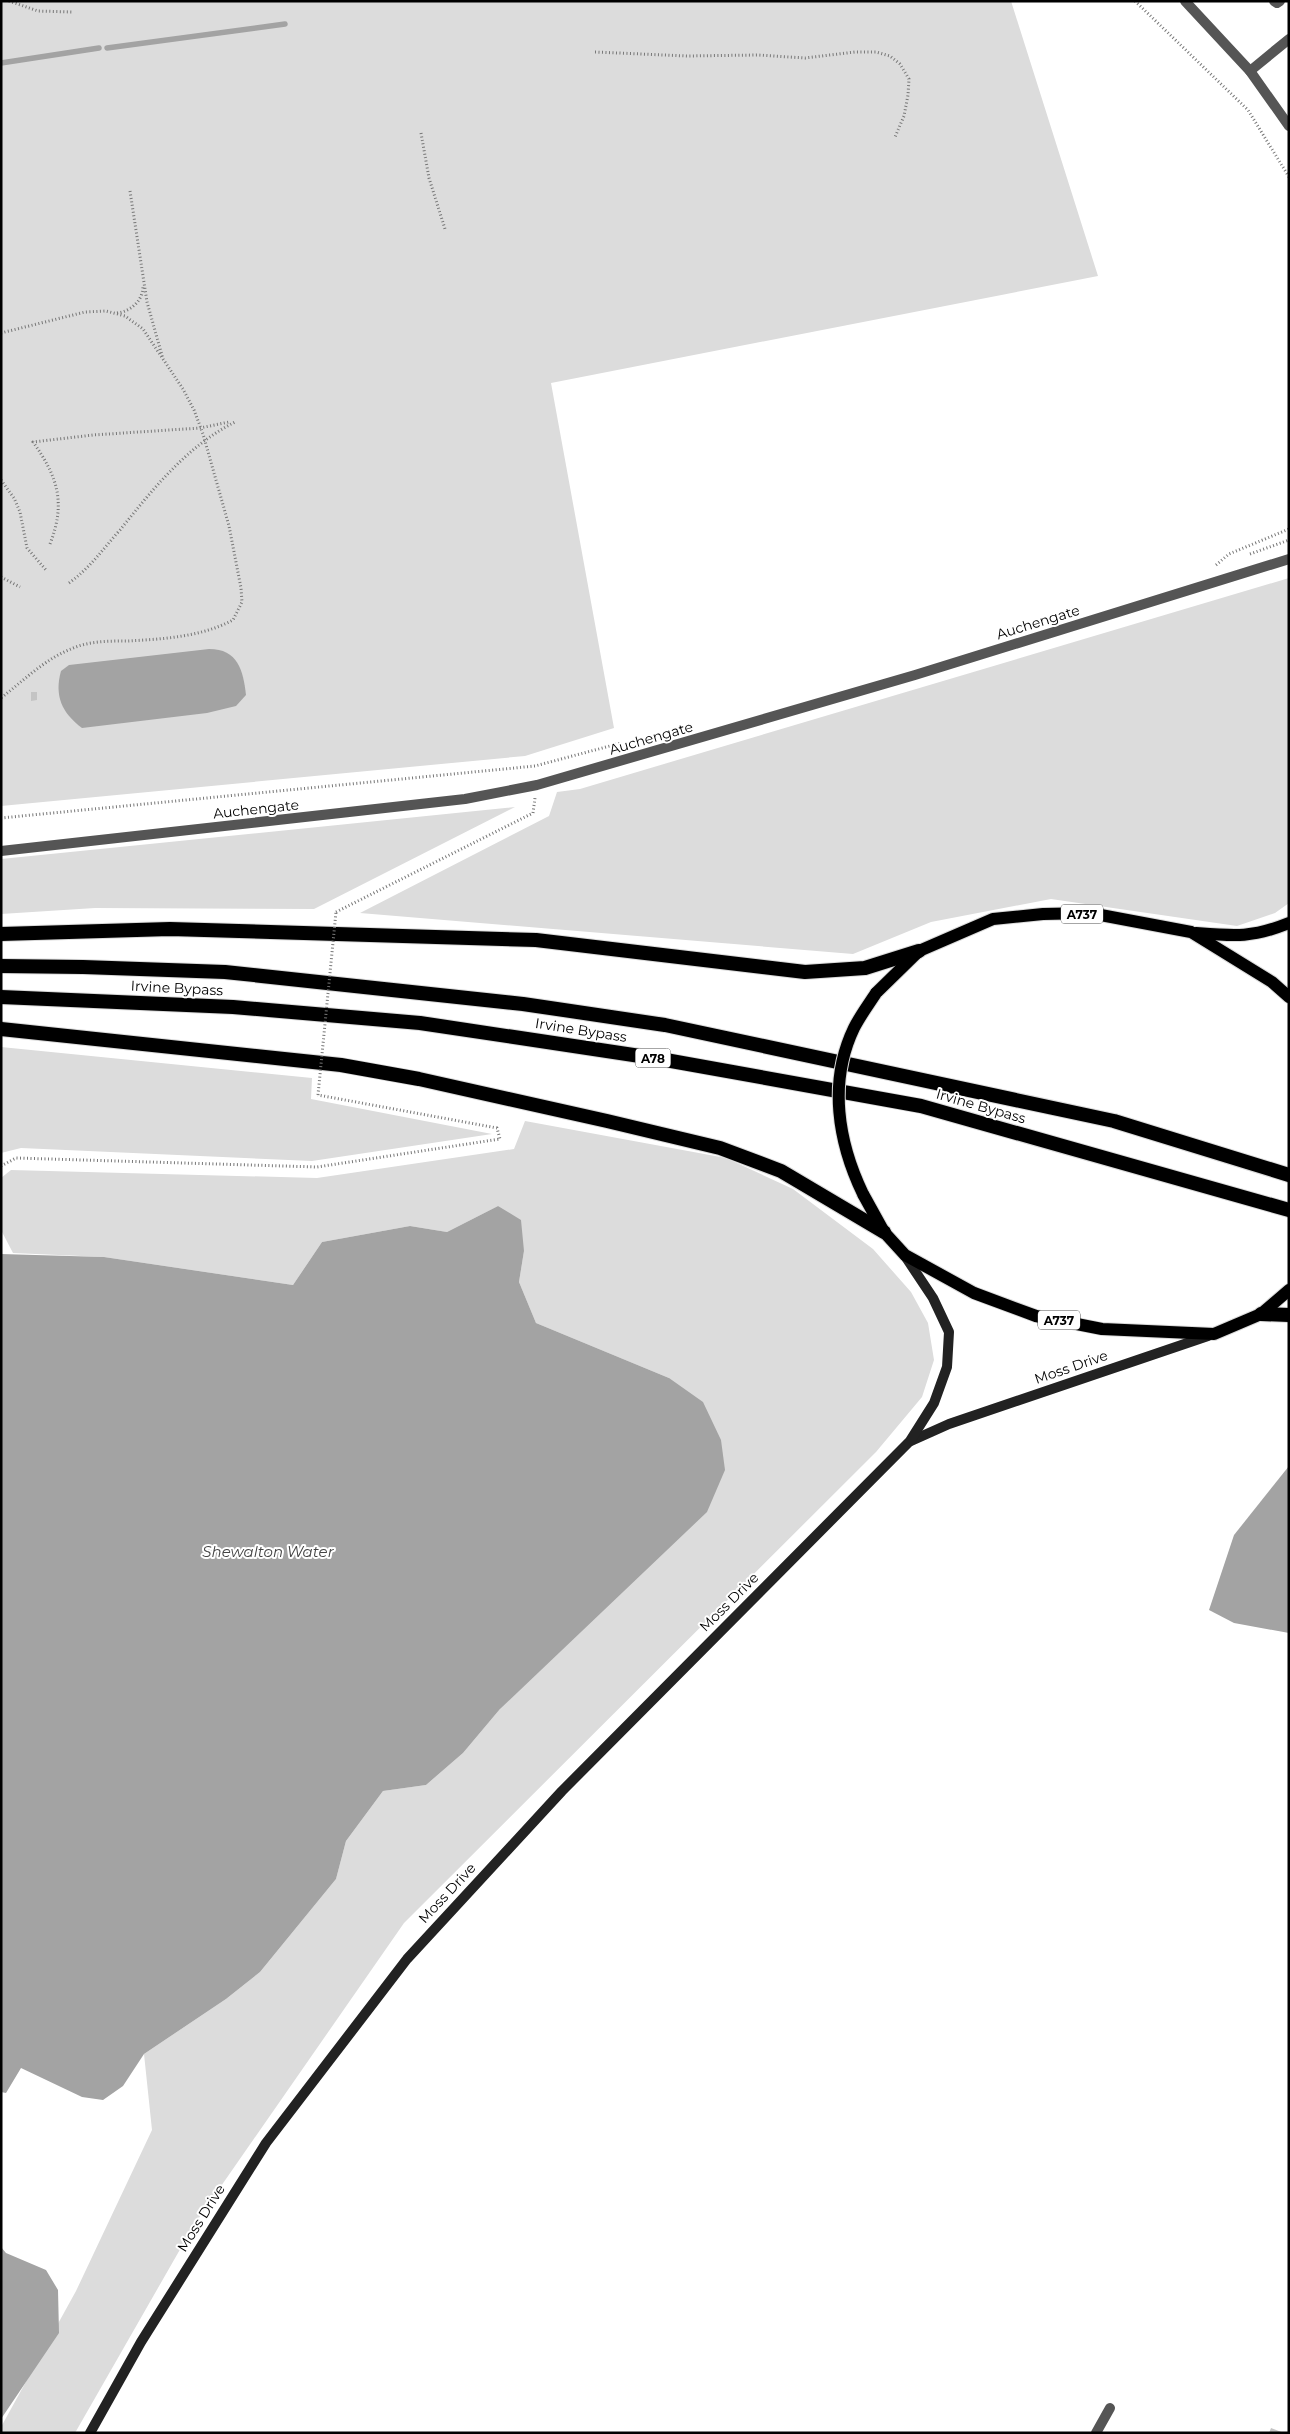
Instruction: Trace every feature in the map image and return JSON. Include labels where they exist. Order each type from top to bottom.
[{"type":"highway","points":[[1,934],[170,929],[536,940],[804,972],[865,968],[919,951]]},
{"type":"highway","name":"Irvine Bypass","points":[[1,966],[225,972],[523,1004],[665,1025],[1114,1121],[1289,1175]]},
{"type":"highway","name":"Irvine Bypass","points":[[1,997],[234,1007],[420,1023],[640,1056],[921,1106],[1289,1210]]},
{"type":"highway","points":[[1,1030],[341,1065],[419,1079],[607,1121],[720,1148],[781,1170],[884,1232]]},
{"type":"highway","points":[[1261,1314],[1289,1315]]},
{"type":"main road","name":"A737","points":[[1289,923],[1272,930],[1240,936],[1191,932],[1090,914],[1043,914],[993,919],[919,951],[876,992],[854,1028],[840,1069],[838,1105],[842,1133],[854,1176],[884,1232],[905,1255],[974,1294],[1036,1316],[1102,1329],[1214,1334],[1261,1314],[1289,1290]]},
{"type":"main road","name":"A737","points":[[1191,932],[1264,976],[1289,997]]},
{"type":"main road","name":"Moss Drive","points":[[90,2433],[140,2342],[266,2143],[407,1959],[562,1791],[910,1441],[934,1403],[948,1367],[949,1332],[933,1298],[905,1255]]},
{"type":"main road","name":"Moss Drive","points":[[910,1441],[949,1424],[1214,1334]]},
{"type":"street","points":[[1185,1],[1250,71],[1289,126]]},
{"type":"street","points":[[1274,1],[1277,3],[1280,1]]},
{"type":"street","points":[[1250,71],[1289,40]]},
{"type":"street","name":"Auchengate","points":[[1,851],[465,799],[537,785],[915,675],[1289,560]]},
{"type":"street","points":[[1096,2433],[1110,2408]]},
{"type":"path","points":[[9,1],[38,11],[72,12]]},
{"type":"path","points":[[1135,1],[1248,110],[1289,177]]},
{"type":"path","points":[[595,52],[687,56],[758,55],[798,58],[855,52],[883,54],[890,56],[900,64],[909,79],[904,116],[895,137]]},
{"type":"path","points":[[421,133],[429,178],[444,229]]},
{"type":"path","points":[[130,191],[147,302],[165,364]]},
{"type":"path","points":[[1,333],[85,312],[112,313],[127,311],[133,307],[143,292],[144,280]]},
{"type":"path","points":[[1,698],[45,664],[71,649],[99,642],[150,640],[201,633],[232,620],[242,602],[229,526],[205,440],[194,410],[183,389],[143,329],[125,316],[112,313]]},
{"type":"path","points":[[50,544],[58,525],[60,505],[56,484],[47,460],[33,442],[93,435],[200,428],[229,422]]},
{"type":"path","points":[[69,583],[86,571],[163,478],[205,440],[235,422]]},
{"type":"path","points":[[1,480],[14,498],[20,512],[28,548],[46,570]]},
{"type":"path","points":[[1243,556],[1289,540]]},
{"type":"path","points":[[1216,565],[1225,562]]},
{"type":"path","points":[[1,577],[20,586]]},
{"type":"path","points":[[1,818],[535,766],[537,785],[533,814],[336,912],[318,1095],[497,1128],[500,1139],[317,1167],[16,1158],[1,1166]]},
{"type":"shaded area","points":[[1,1],[1011,1],[1098,276],[551,383],[614,728],[525,756],[1,806]]},
{"type":"shaded area","points":[[1289,578],[1289,903],[1275,913],[1237,926],[1051,899],[931,922],[853,954],[360,913],[549,816],[557,792],[580,789]]},
{"type":"shaded area","points":[[515,807],[314,909],[95,908],[1,914],[1,859]]},
{"type":"shaded area","points":[[1,1047],[312,1078],[311,1099],[492,1134],[312,1161],[21,1148],[1,1153]]},
{"type":"shaded area","points":[[525,1121],[726,1158],[793,1189],[873,1249],[911,1292],[928,1323],[934,1360],[922,1397],[876,1452],[404,1923],[194,2225],[75,2433],[1,2433],[1,2427],[76,2291],[152,2130],[144,2054],[226,1999],[260,1972],[336,1879],[346,1841],[383,1791],[426,1785],[463,1753],[500,1709],[669,1378],[536,1323],[519,1282],[524,1251],[498,1206],[447,1232],[410,1226],[322,1242],[293,1285],[104,1257],[13,1253],[1,1230],[1,1178],[11,1170],[317,1178],[514,1149]]},
{"type":"water","points":[[209,649],[227,653],[233,657],[241,669],[246,695],[236,706],[207,713],[82,728],[69,716],[61,703],[59,680],[61,671],[69,665]]},
{"type":"water","name":"Shewalton Water","points":[[498,1206],[521,1220],[524,1251],[519,1282],[536,1323],[669,1378],[703,1402],[721,1440],[725,1470],[707,1512],[500,1709],[463,1753],[426,1785],[383,1791],[346,1841],[336,1879],[260,1972],[226,1999],[144,2054],[123,2086],[103,2100],[82,2097],[21,2068],[6,2093],[1,2092],[1,1254],[104,1257],[293,1285],[322,1242],[410,1226],[447,1232]]},
{"type":"water","points":[[1289,1466],[1289,1633],[1234,1623],[1209,1610],[1234,1535]]},
{"type":"water","points":[[1,2247],[6,2253],[46,2270],[58,2290],[59,2333],[1,2419]]},
{"type":"building","points":[[31,692],[37,692],[37,700],[31,701]]},
{"type":"building","points":[[1271,2428],[1284,2433],[1269,2433]]},
{"type":"waterway","points":[[107,48],[285,24]]},
{"type":"waterway","points":[[1,63],[99,48]]}]
